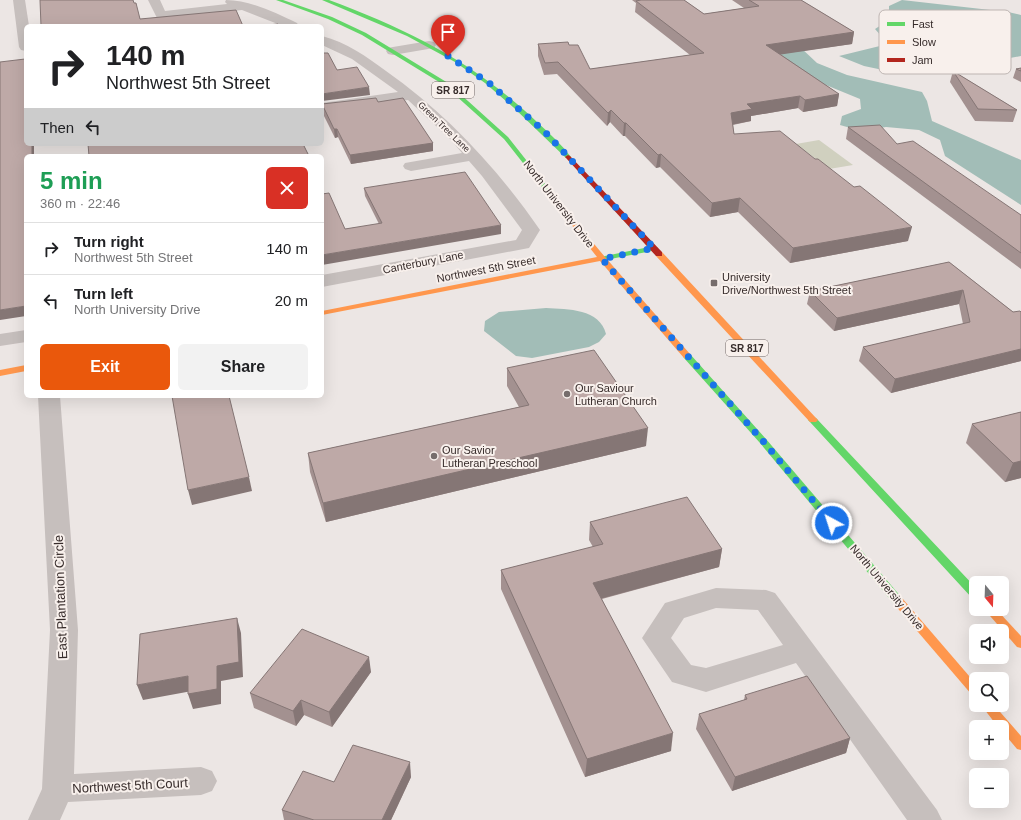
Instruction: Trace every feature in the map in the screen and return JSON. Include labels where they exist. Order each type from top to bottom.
[{"type":"main road","name":"North University Drive","points":[[278,0],[330,18],[364,34],[393,51],[446,84],[506,138],[602,259],[768,447],[969,684]]},
{"type":"main road","name":"SR 817","points":[[324,0],[357,12],[429,45],[458,61],[489,83],[544,131],[969,587]]},
{"type":"main road","name":"Northwest 5th Street","points":[[324,313],[654,248]]},
{"type":"main road","points":[[0,373],[24,368]]},
{"type":"main road","points":[[995,616],[1021,644]]},
{"type":"main road","points":[[993,712],[1021,745]]},
{"type":"street","points":[[19,0],[24,34]]},
{"type":"street","points":[[154,0],[161,14],[176,14],[244,6]]},
{"type":"street","points":[[226,0],[274,17],[289,24]]},
{"type":"street","points":[[393,51],[416,39]]},
{"type":"street","name":"Green Tree Lane","points":[[326,44],[357,56],[411,95],[456,137],[488,173],[531,230],[523,244]]},
{"type":"street","points":[[393,51],[429,45]]},
{"type":"street","points":[[324,107],[411,95]]},
{"type":"street","points":[[411,166],[473,156]]},
{"type":"street","name":"Canterbury Lane","points":[[324,281],[523,244]]},
{"type":"street","points":[[0,340],[24,336]]},
{"type":"street","name":"East Plantation Circle","points":[[44,820],[58,789],[64,630],[49,398]]},
{"type":"street","points":[[803,650],[706,680],[682,674],[656,638],[675,610],[716,598],[766,600],[803,650],[926,820]]},
{"type":"street","name":"Northwest 5th Court","points":[[58,789],[201,781]]},
{"type":"green space","points":[[819,140],[853,165],[829,169],[796,144]]},
{"type":"water","points":[[902,0],[990,10],[889,10],[889,6]]},
{"type":"water","points":[[1011,13],[1021,15],[1021,56],[1011,58]]},
{"type":"water","points":[[879,26],[879,34],[875,29]]},
{"type":"water","points":[[879,46],[879,69],[864,66],[839,56]]},
{"type":"water","points":[[800,47],[817,63],[847,75],[922,92],[927,101],[932,121],[1021,160],[1021,205],[945,156],[940,140],[919,130],[886,127],[861,131],[840,125],[842,116],[861,109],[860,99],[782,67],[758,53]]},
{"type":"water","points":[[546,308],[573,310],[590,315],[603,326],[606,334],[599,342],[589,347],[532,358],[516,356],[484,331],[485,321],[499,312]]},
{"type":"building","points":[[40,0],[133,0],[134,3],[136,3],[140,19],[236,10],[242,24],[41,24]]},
{"type":"building","points":[[684,0],[704,14],[759,6],[749,0],[801,0],[854,32],[766,45],[839,94],[805,100],[800,96],[747,104],[752,109],[731,113],[734,134],[780,131],[815,159],[818,159],[854,187],[860,186],[912,227],[793,248],[740,198],[712,203],[661,154],[658,155],[611,110],[608,113],[558,62],[545,63],[538,44],[568,42],[569,45],[578,45],[590,69],[704,53],[636,1]]},
{"type":"building","points":[[324,53],[328,53],[337,70],[357,67],[369,87],[324,94]]},
{"type":"building","points":[[24,59],[24,146],[32,146],[32,154],[24,154],[24,306],[0,310],[0,62]]},
{"type":"building","points":[[955,74],[958,74],[1017,110],[978,109]]},
{"type":"building","points":[[376,98],[378,102],[403,98],[433,143],[350,155],[337,129],[334,129],[324,108],[324,104]]},
{"type":"building","points":[[880,125],[897,144],[913,141],[1021,215],[1021,253],[848,127]]},
{"type":"building","points":[[88,146],[304,146],[308,154],[89,154]]},
{"type":"building","points":[[465,172],[501,225],[324,255],[324,194],[329,193],[345,229],[382,223],[364,188]]},
{"type":"building","points":[[949,262],[1013,312],[1021,312],[1021,349],[895,379],[863,347],[970,322],[963,290],[837,318],[810,291]]},
{"type":"building","points":[[594,350],[648,428],[323,503],[308,453],[529,405],[507,368]]},
{"type":"building","points":[[172,398],[229,398],[249,477],[188,490]]},
{"type":"building","points":[[1021,412],[1021,461],[1013,463],[972,424]]},
{"type":"building","points":[[687,497],[722,549],[593,583],[673,733],[587,759],[501,570],[603,544],[590,522]]},
{"type":"building","points":[[237,618],[239,662],[217,666],[217,689],[188,694],[188,676],[137,685],[140,634]]},
{"type":"building","points":[[302,629],[369,657],[329,712],[301,700],[293,711],[250,693]]},
{"type":"building","points":[[807,676],[850,738],[735,777],[699,714],[747,699],[745,695]]},
{"type":"building","points":[[353,745],[410,762],[382,820],[314,820],[282,810],[303,771],[334,782]]},
{"type":"traffic: fast","points":[[278,0],[330,18],[364,34],[446,84],[506,138],[562,209]]},
{"type":"traffic: fast","points":[[324,0],[409,35],[457,61],[516,105],[568,157]]},
{"type":"traffic: fast","points":[[600,259],[654,248]]},
{"type":"traffic: fast","points":[[687,356],[763,441],[898,601]]},
{"type":"traffic: fast","points":[[813,420],[969,587]]},
{"type":"traffic: slow","points":[[562,209],[602,259],[687,356]]},
{"type":"traffic: slow","points":[[659,254],[813,420]]},
{"type":"traffic: slow","points":[[324,313],[600,259]]},
{"type":"traffic: slow","points":[[0,373],[24,368]]},
{"type":"traffic: slow","points":[[898,601],[969,684]]},
{"type":"traffic: slow","points":[[995,616],[1021,644]]},
{"type":"traffic: slow","points":[[993,712],[1021,745]]},
{"type":"traffic: jam","points":[[568,157],[659,254]]},
{"type":"place","name":"University Drive/Northwest 5th Street","points":[[714,283]]},
{"type":"place","name":"Our Saviour Lutheran Church","points":[[567,394]]},
{"type":"place","name":"Our Savior Lutheran Preschool","points":[[434,456]]},
{"type":"route","points":[[448,56],[458,61],[489,83],[544,131],[654,248],[602,259],[763,441],[832,523]]}]
